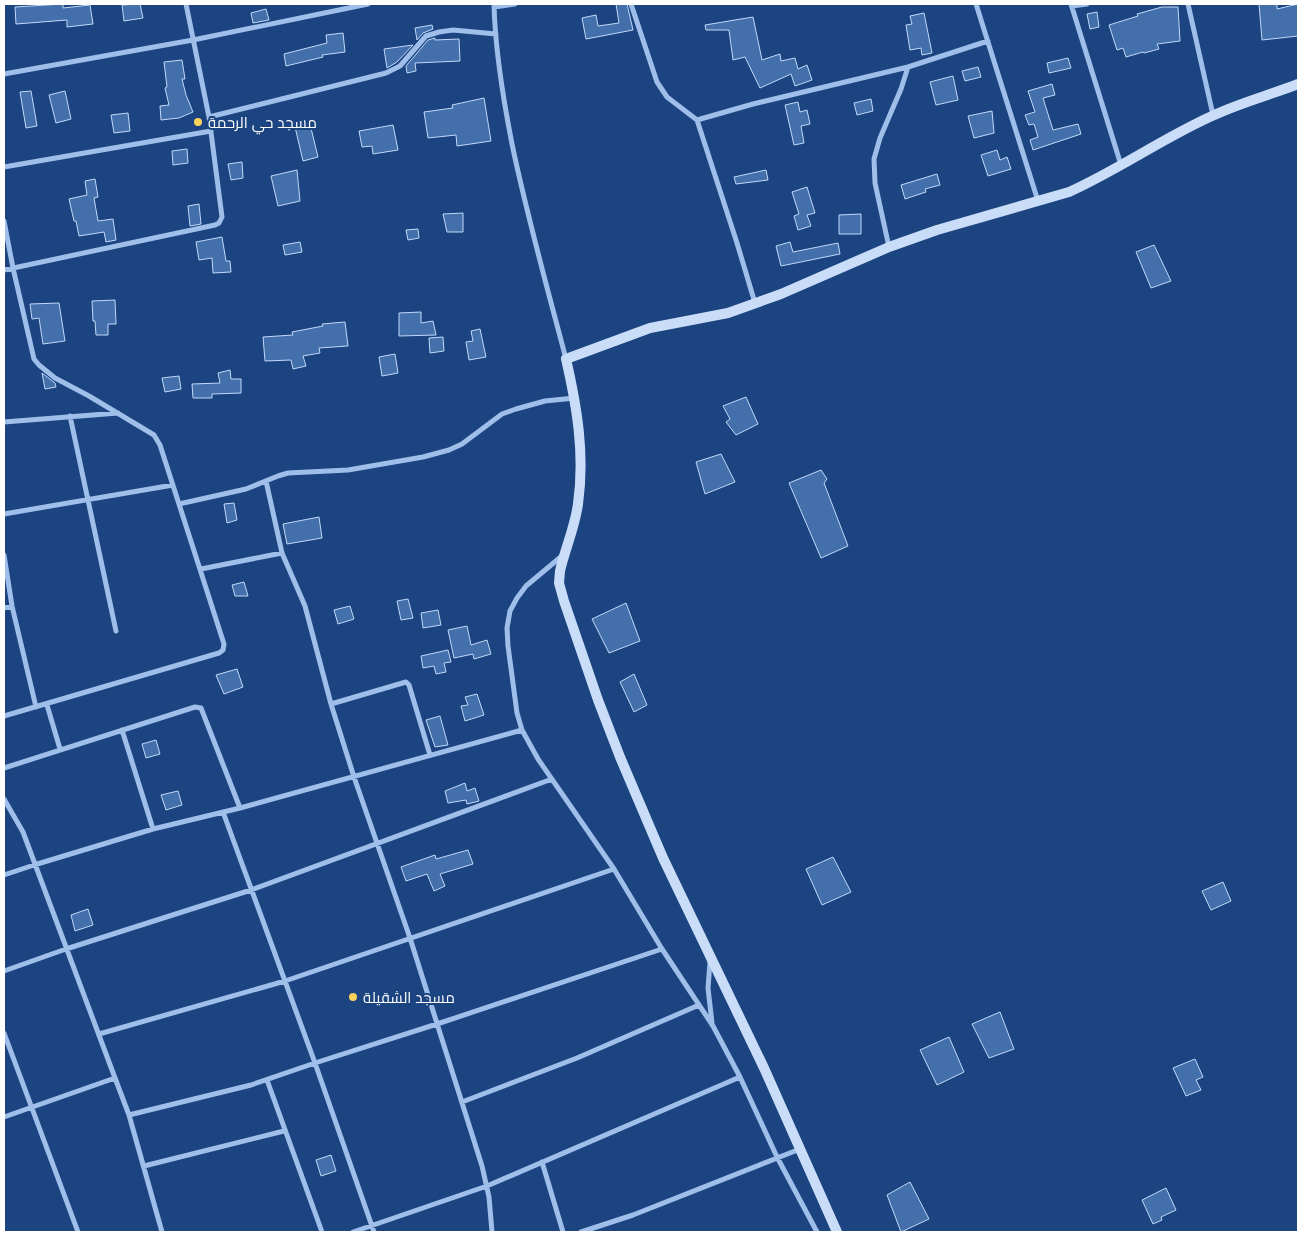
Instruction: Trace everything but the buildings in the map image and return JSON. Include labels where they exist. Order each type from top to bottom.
[{"type":"street","points":[[4,270],[215,225],[220,222],[222,217],[209,117],[186,4]]},
{"type":"street","points":[[4,74],[192,40],[368,4]]},
{"type":"street","points":[[515,4],[494,5],[507,119],[537,253],[575,398],[580,441],[578,504],[560,571],[559,582],[598,700],[662,858],[764,1068],[837,1232]]},
{"type":"street","points":[[631,4],[657,82],[667,96],[698,120],[755,303]]},
{"type":"street","points":[[976,4],[1038,201]]},
{"type":"street","points":[[1087,4],[1071,5],[1121,165]]},
{"type":"street","points":[[1188,4],[1213,115]]},
{"type":"street","points":[[209,117],[386,73],[400,66],[426,36],[439,32],[453,30],[496,34]]},
{"type":"street","points":[[698,120],[753,104],[908,68],[988,41]]},
{"type":"street","points":[[890,247],[875,184],[874,159],[880,138],[908,68]]},
{"type":"street","points":[[566,359],[650,328],[728,313],[799,287],[890,247],[978,217],[1069,192],[1090,183],[1168,138],[1213,115],[1298,84]]},
{"type":"street","points":[[4,167],[211,131]]},
{"type":"street","points":[[4,221],[12,268],[34,359],[39,366],[55,378],[154,435],[160,445],[224,644],[223,650],[219,653],[47,705],[4,716]]},
{"type":"street","points":[[179,504],[246,489],[288,474],[348,470],[423,457],[449,450],[462,444],[502,414],[516,408],[545,401],[575,398]]},
{"type":"street","points":[[4,422],[118,413]]},
{"type":"street","points":[[70,416],[116,631]]},
{"type":"street","points":[[266,481],[282,553],[305,606],[331,704],[354,777],[410,938],[482,1166],[487,1186],[492,1232]]},
{"type":"street","points":[[4,514],[173,485]]},
{"type":"street","points":[[201,569],[282,553]]},
{"type":"street","points":[[4,555],[12,606],[36,707]]},
{"type":"street","points":[[564,555],[526,586],[510,611],[507,628],[508,646],[517,712],[522,730],[538,759],[614,869],[662,950],[712,1026],[740,1077],[777,1157],[815,1232]]},
{"type":"street","points":[[4,608],[12,606]]},
{"type":"street","points":[[331,704],[406,682],[409,684],[430,755]]},
{"type":"street","points":[[47,705],[60,750]]},
{"type":"street","points":[[4,768],[195,707],[201,708],[240,808]]},
{"type":"street","points":[[122,730],[153,829]]},
{"type":"street","points":[[4,876],[153,829],[240,808],[522,730]]},
{"type":"street","points":[[4,971],[66,949],[251,890],[552,778]]},
{"type":"street","points":[[4,799],[23,832],[99,1034],[128,1115],[162,1232]]},
{"type":"street","points":[[223,812],[315,1062],[374,1232]]},
{"type":"street","points":[[99,1034],[285,981],[614,869]]},
{"type":"street","points":[[128,1115],[234,1090],[267,1080],[315,1062],[662,950]]},
{"type":"street","points":[[710,958],[708,988],[712,1026]]},
{"type":"street","points":[[462,1102],[577,1058],[699,1005]]},
{"type":"street","points":[[4,1033],[78,1232]]},
{"type":"street","points":[[353,1232],[487,1186],[740,1077]]},
{"type":"street","points":[[4,1117],[115,1078]]},
{"type":"street","points":[[267,1080],[322,1232]]},
{"type":"street","points":[[144,1166],[284,1131]]},
{"type":"street","points":[[581,1232],[659,1205],[800,1149]]},
{"type":"street","points":[[542,1162],[563,1232]]},
{"type":"place","name":"مسجد حي الرحمة","points":[[198,122]]},
{"type":"place","name":"مسجد الشقيلة","points":[[353,997]]}]
